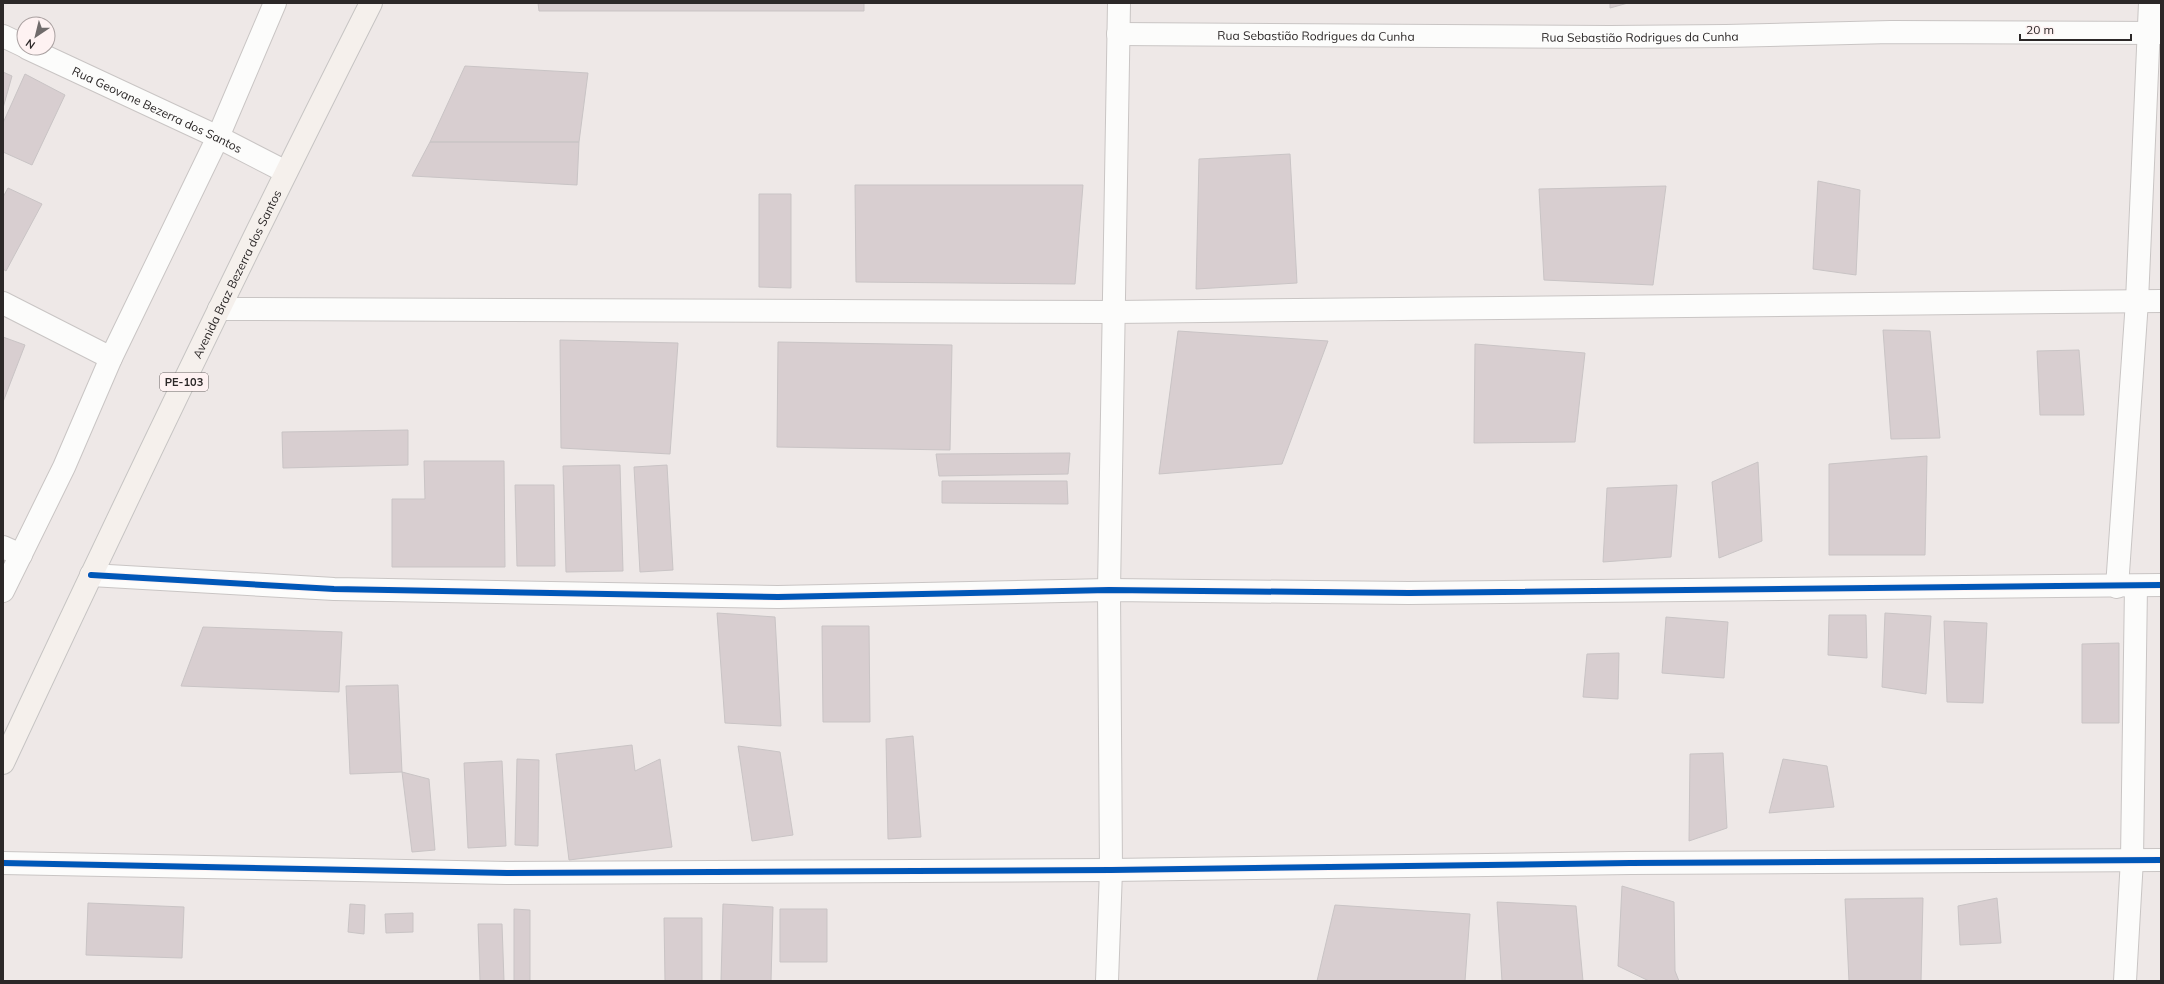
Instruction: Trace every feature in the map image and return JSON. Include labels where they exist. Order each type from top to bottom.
[{"type":"main road","name":"Avenida Braz Bezerra dos Santos","points":[[3,763],[91,575],[286,172],[371,3]]},
{"type":"street","points":[[3,591],[12,551],[64,467],[111,358],[218,137],[275,3]]},
{"type":"street","points":[[1107,981],[1111,870],[1109,590],[1115,312],[1119,3]]},
{"type":"street","points":[[2125,981],[2132,859],[2127,586],[2137,301],[2154,33],[2150,3]]},
{"type":"street","name":"Rua Sebastião Rodrigues da Cunha","points":[[1118,34],[1626,37],[1891,32],[2154,33]]},
{"type":"street","points":[[3,36],[16,42]]},
{"type":"street","name":"Rua Geovane Bezerra dos Santos","points":[[44,56],[218,137],[286,172]]},
{"type":"street","points":[[220,309],[1115,312],[2137,301],[2161,302]]},
{"type":"street","points":[[3,303],[111,358]]},
{"type":"street","points":[[91,575],[334,589],[778,598],[1109,590],[1410,593],[2161,585]]},
{"type":"street","points":[[3,863],[507,873],[1111,870],[2132,859],[2161,860]]},
{"type":"building","points":[[538,3],[864,3],[864,11],[539,11]]},
{"type":"building","points":[[1610,3],[1628,3],[1610,8]]},
{"type":"building","points":[[465,66],[588,73],[579,142],[430,142]]},
{"type":"building","points":[[3,72],[12,76],[3,108]]},
{"type":"building","points":[[25,74],[65,95],[32,165],[3,152],[3,123]]},
{"type":"building","points":[[430,142],[579,142],[577,185],[412,176]]},
{"type":"building","points":[[1290,154],[1297,283],[1196,289],[1199,159]]},
{"type":"building","points":[[1818,181],[1860,190],[1856,275],[1813,269]]},
{"type":"building","points":[[855,185],[1083,185],[1075,284],[856,282]]},
{"type":"building","points":[[1666,186],[1653,285],[1544,280],[1539,189]]},
{"type":"building","points":[[8,188],[42,204],[6,271],[3,269],[3,197]]},
{"type":"building","points":[[759,194],[791,194],[791,288],[759,287]]},
{"type":"building","points":[[1883,330],[1930,331],[1940,438],[1891,439]]},
{"type":"building","points":[[1178,331],[1328,341],[1282,464],[1159,474]]},
{"type":"building","points":[[3,337],[25,345],[3,402]]},
{"type":"building","points":[[560,340],[678,343],[670,454],[561,448]]},
{"type":"building","points":[[778,342],[952,345],[950,450],[777,447]]},
{"type":"building","points":[[1475,344],[1585,353],[1575,442],[1474,443]]},
{"type":"building","points":[[2079,350],[2084,415],[2040,415],[2037,351]]},
{"type":"building","points":[[408,430],[408,465],[283,468],[282,432]]},
{"type":"building","points":[[1070,453],[1068,474],[939,476],[936,454]]},
{"type":"building","points":[[1927,456],[1925,555],[1829,555],[1829,464]]},
{"type":"building","points":[[424,461],[504,461],[505,567],[392,567],[392,499],[425,499]]},
{"type":"building","points":[[1758,462],[1762,541],[1719,558],[1712,482]]},
{"type":"building","points":[[620,465],[623,571],[566,572],[563,466]]},
{"type":"building","points":[[667,465],[673,570],[640,572],[634,467]]},
{"type":"building","points":[[942,481],[1067,481],[1068,504],[942,503]]},
{"type":"building","points":[[515,485],[554,485],[555,566],[517,566]]},
{"type":"building","points":[[1677,485],[1671,557],[1603,562],[1607,488]]},
{"type":"building","points":[[717,613],[775,617],[781,726],[725,723]]},
{"type":"building","points":[[1885,613],[1931,616],[1926,694],[1882,687]]},
{"type":"building","points":[[1829,615],[1866,615],[1867,658],[1828,655]]},
{"type":"building","points":[[1666,617],[1728,622],[1724,678],[1662,673]]},
{"type":"building","points":[[1944,621],[1987,623],[1983,703],[1947,702]]},
{"type":"building","points":[[822,626],[869,626],[870,722],[823,722]]},
{"type":"building","points":[[203,627],[342,632],[339,692],[181,686]]},
{"type":"building","points":[[2119,643],[2119,723],[2082,723],[2082,644]]},
{"type":"building","points":[[1619,653],[1618,699],[1583,697],[1587,654]]},
{"type":"building","points":[[398,685],[402,772],[350,774],[346,686]]},
{"type":"building","points":[[913,736],[921,837],[888,839],[886,739]]},
{"type":"building","points":[[632,745],[635,771],[660,759],[672,847],[569,860],[556,754]]},
{"type":"building","points":[[738,746],[780,752],[793,835],[752,841]]},
{"type":"building","points":[[1723,753],[1727,828],[1689,841],[1690,754]]},
{"type":"building","points":[[517,759],[539,760],[538,846],[515,845]]},
{"type":"building","points":[[1783,759],[1827,766],[1834,807],[1769,813]]},
{"type":"building","points":[[502,761],[506,846],[468,848],[464,763]]},
{"type":"building","points":[[402,772],[429,779],[435,850],[412,852]]},
{"type":"building","points":[[1622,886],[1674,902],[1675,971],[1679,981],[1649,981],[1618,966]]},
{"type":"building","points":[[1923,898],[1921,981],[1849,981],[1845,899]]},
{"type":"building","points":[[1997,898],[2001,943],[1960,945],[1958,906]]},
{"type":"building","points":[[1497,902],[1576,906],[1583,981],[1502,981]]},
{"type":"building","points":[[88,903],[184,907],[182,958],[86,955]]},
{"type":"building","points":[[350,904],[365,905],[364,934],[348,932]]},
{"type":"building","points":[[723,904],[773,907],[771,981],[721,981]]},
{"type":"building","points":[[1335,905],[1470,914],[1465,981],[1317,981]]},
{"type":"building","points":[[514,909],[530,910],[530,981],[514,981]]},
{"type":"building","points":[[780,909],[827,909],[827,962],[780,962]]},
{"type":"building","points":[[413,913],[413,932],[386,933],[385,914]]},
{"type":"building","points":[[664,918],[702,918],[702,981],[665,981]]},
{"type":"building","points":[[478,924],[502,924],[504,981],[480,981]]},
{"type":"cycle path","points":[[91,575],[334,589],[778,597],[1109,590],[1409,593],[2161,585]]},
{"type":"cycle path","points":[[3,863],[507,873],[1111,870],[1630,863],[2161,860]]}]
